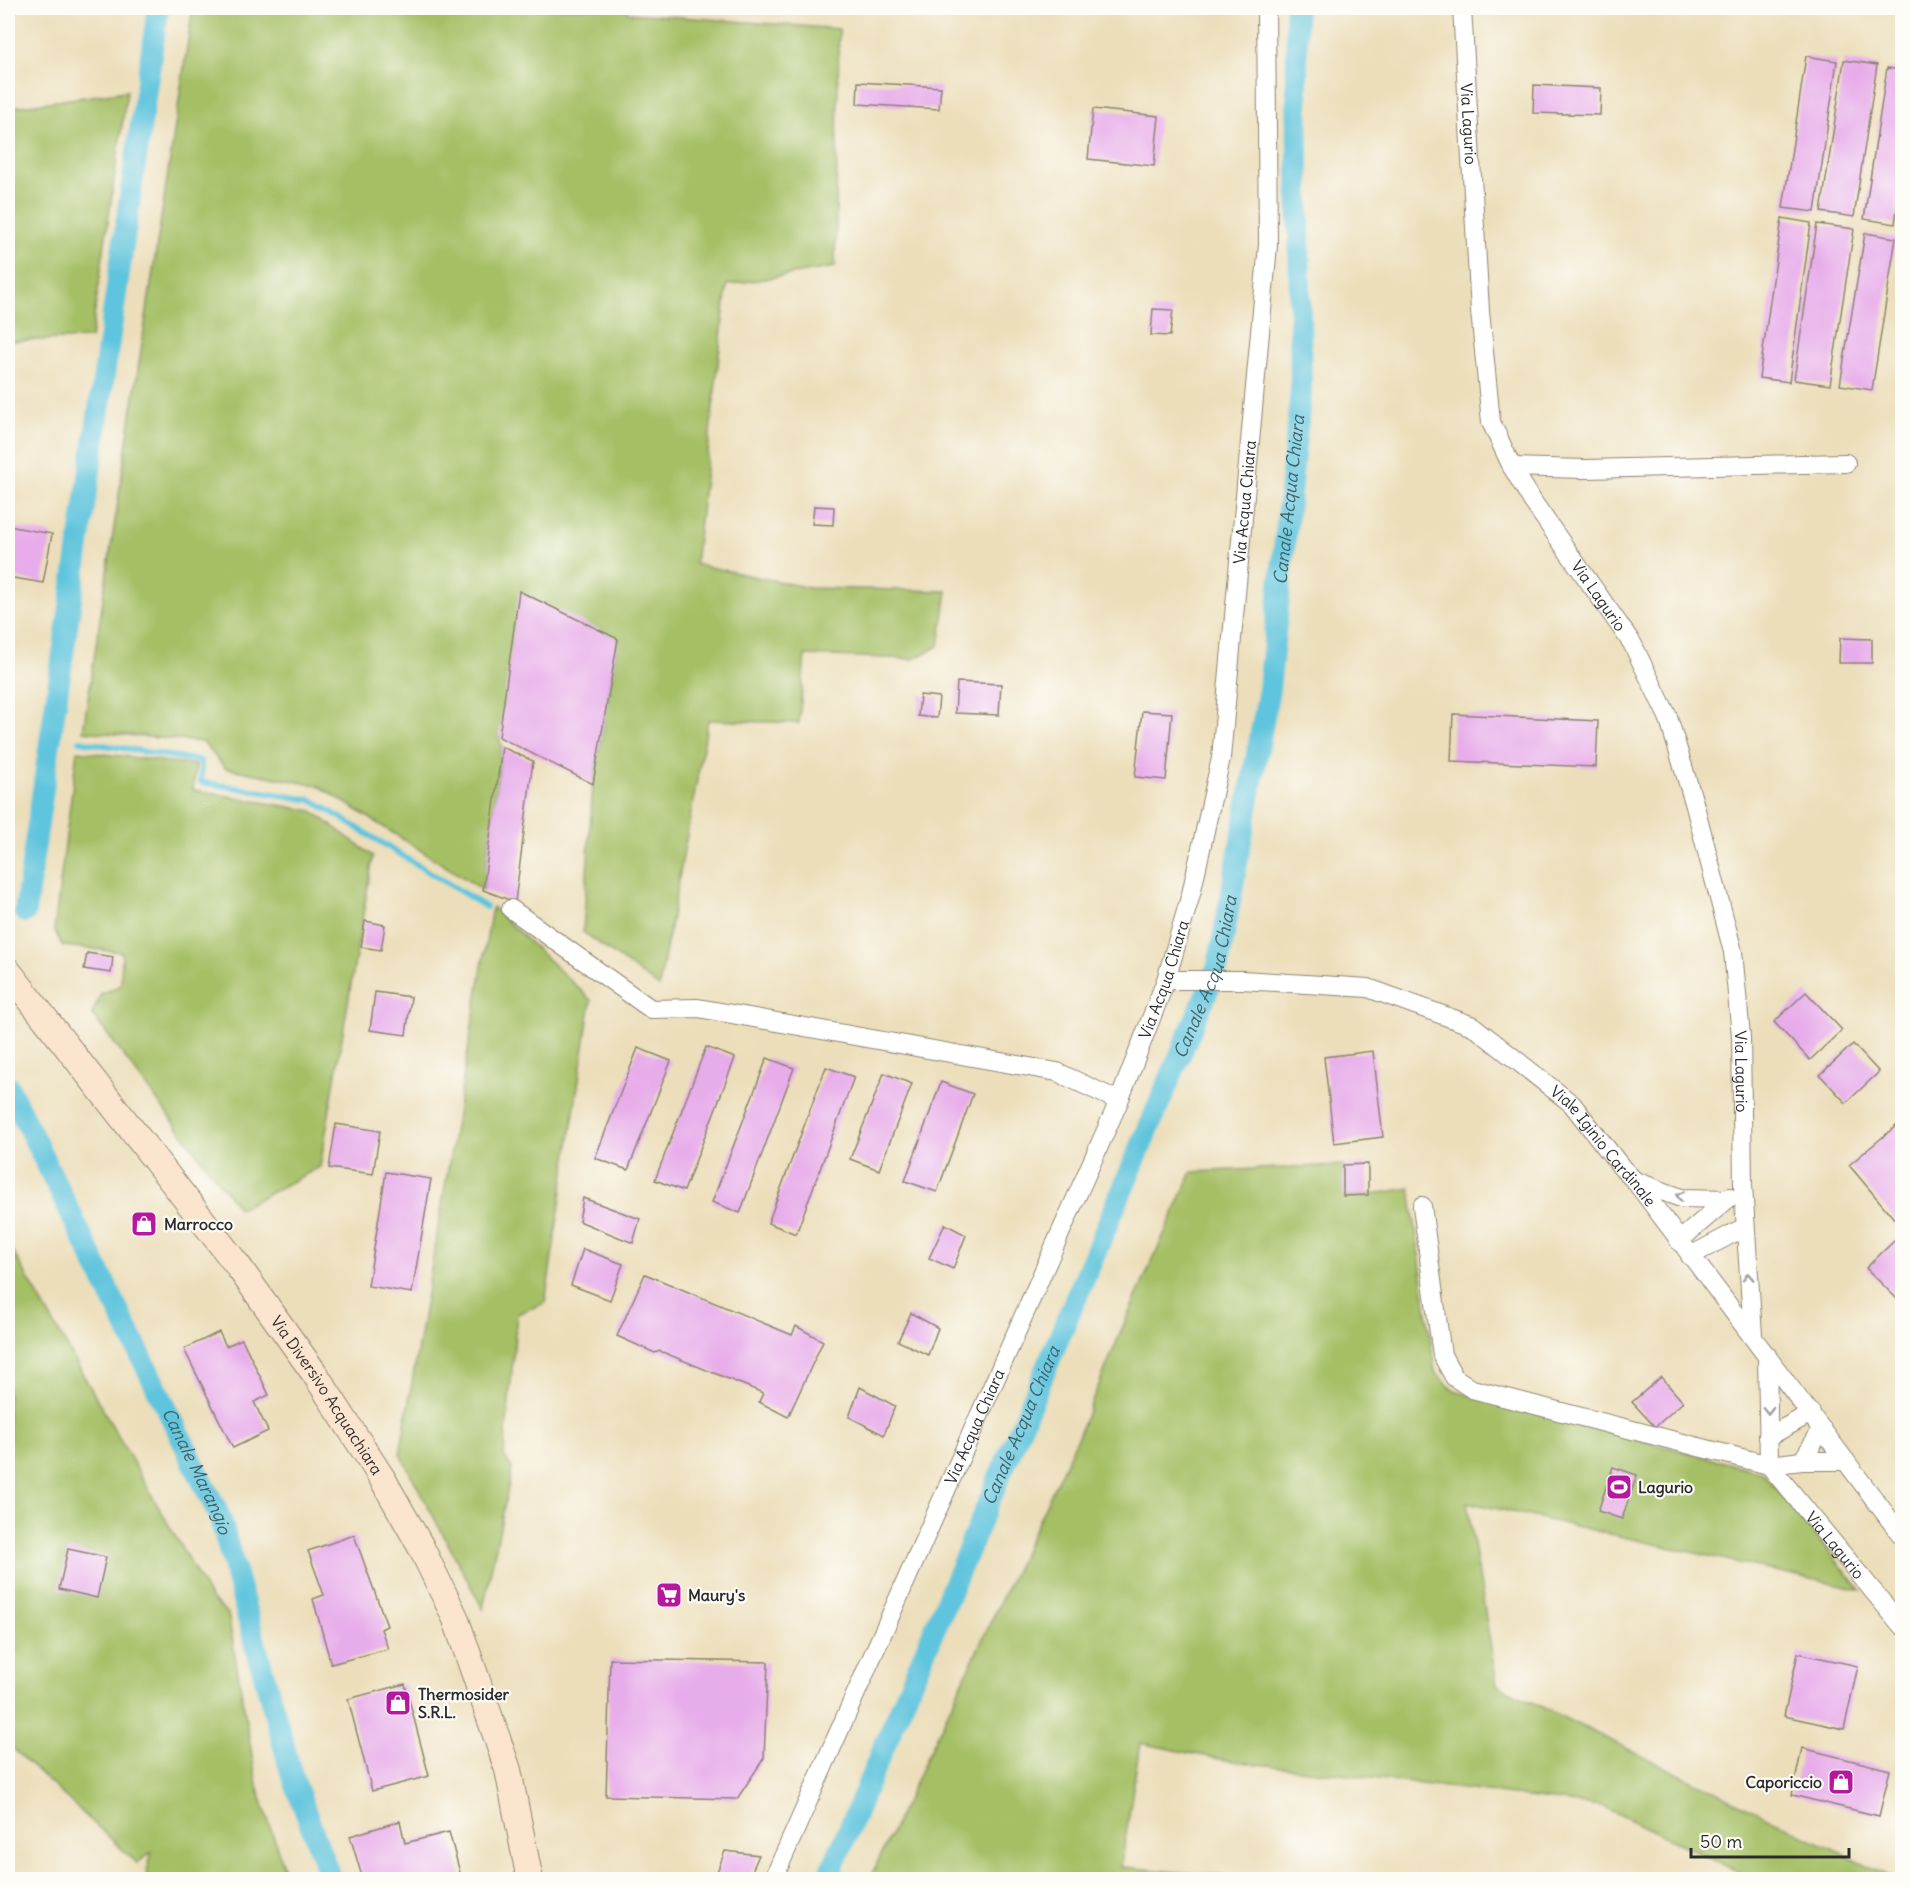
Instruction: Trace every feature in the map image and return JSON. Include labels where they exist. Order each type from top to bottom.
[{"type":"main road","name":"Via Diversivo Acquachiara","points":[[8,971],[238,1266],[315,1374],[382,1478],[421,1547],[455,1617],[508,1770],[530,1880]]},
{"type":"street","name":"Via Acqua Chiara","points":[[773,1880],[1119,1101],[1166,981],[1191,894],[1221,758],[1268,245],[1266,8]]},
{"type":"street","name":"Via Lagurio","points":[[1462,8],[1480,311],[1491,422],[1512,467],[1533,502],[1632,643],[1668,717],[1695,806],[1733,952],[1741,1036],[1743,1186],[1753,1335]]},
{"type":"street","points":[[1512,467],[1586,469],[1846,463]]},
{"type":"street","points":[[511,909],[651,1009],[698,1008],[1057,1072],[1119,1101]]},
{"type":"street","name":"Viale Iginio Cardinale","points":[[1166,981],[1242,980],[1368,988],[1473,1026],[1572,1104],[1622,1168],[1635,1180],[1902,1536]]},
{"type":"street","points":[[1635,1180],[1681,1198],[1727,1199]]},
{"type":"street","points":[[1679,1241],[1743,1186]]},
{"type":"street","points":[[1422,1206],[1442,1355],[1454,1377],[1472,1389],[1770,1465],[1802,1461],[1846,1461]]},
{"type":"street","points":[[1690,1256],[1745,1227]]},
{"type":"street","points":[[1767,1355],[1770,1465]]},
{"type":"street","points":[[1768,1437],[1811,1413]]},
{"type":"street","points":[[1802,1461],[1822,1429]]},
{"type":"street","name":"Via Lagurio","points":[[1770,1465],[1902,1626]]},
{"type":"green space","points":[[193,8],[627,8],[628,13],[839,29],[835,267],[727,285],[695,564],[810,588],[947,591],[939,646],[913,659],[805,655],[799,723],[708,720],[659,987],[583,932],[593,784],[618,639],[499,737],[502,747],[483,890],[319,786],[225,768],[203,742],[83,731]]},
{"type":"green space","points":[[127,91],[91,338],[8,341],[8,108]]},
{"type":"green space","points":[[77,751],[196,765],[193,790],[312,811],[373,856],[320,1167],[239,1209],[92,1014],[101,994],[121,985],[122,952],[63,946],[54,930]]},
{"type":"green space","points":[[492,907],[591,1000],[545,1303],[517,1314],[504,1455],[512,1469],[483,1609],[400,1454]]},
{"type":"green space","points":[[1343,1165],[1344,1196],[1368,1195],[1410,1188],[1435,1372],[1454,1391],[1762,1472],[1861,1590],[1467,1502],[1497,1685],[1894,1879],[1753,1879],[1602,1806],[1225,1760],[1140,1743],[1121,1867],[1257,1879],[869,1880],[1076,1441],[1121,1331],[1192,1172]]},
{"type":"green space","points":[[8,1243],[211,1599],[228,1614],[257,1785],[287,1879],[145,1879],[152,1852],[137,1863],[8,1744]]},
{"type":"building","points":[[1806,56],[1837,61],[1815,212],[1783,208]]},
{"type":"building","points":[[1844,60],[1877,65],[1854,217],[1821,212]]},
{"type":"building","points":[[1887,68],[1902,70],[1902,171],[1895,224],[1864,219]]},
{"type":"building","points":[[858,82],[941,87],[939,109],[857,104]]},
{"type":"building","points":[[1534,85],[1601,88],[1600,115],[1533,113]]},
{"type":"building","points":[[1093,109],[1159,116],[1154,166],[1088,159]]},
{"type":"building","points":[[1782,218],[1811,223],[1789,382],[1759,378]]},
{"type":"building","points":[[1817,224],[1854,229],[1830,385],[1794,380]]},
{"type":"building","points":[[1865,233],[1896,238],[1872,390],[1840,385]]},
{"type":"building","points":[[1153,309],[1173,310],[1170,336],[1151,335]]},
{"type":"building","points":[[814,506],[834,507],[833,525],[812,524]]},
{"type":"building","points":[[8,526],[52,534],[43,583],[8,577]]},
{"type":"building","points":[[519,591],[618,639],[593,784],[499,737]]},
{"type":"building","points":[[1840,638],[1872,639],[1872,663],[1839,663]]},
{"type":"building","points":[[957,682],[1001,684],[999,715],[955,713]]},
{"type":"building","points":[[920,695],[939,697],[937,718],[918,716]]},
{"type":"building","points":[[1142,711],[1172,713],[1166,780],[1135,777]]},
{"type":"building","points":[[1453,714],[1598,721],[1596,767],[1451,761]]},
{"type":"building","points":[[502,747],[533,761],[515,902],[483,890]]},
{"type":"building","points":[[365,921],[385,925],[381,950],[361,947]]},
{"type":"building","points":[[87,953],[113,957],[111,973],[84,969]]},
{"type":"building","points":[[375,992],[411,997],[406,1035],[370,1030]]},
{"type":"building","points":[[1806,992],[1842,1030],[1810,1060],[1774,1022]]},
{"type":"building","points":[[1853,1044],[1879,1072],[1846,1103],[1820,1075]]},
{"type":"building","points":[[706,1047],[735,1058],[684,1191],[655,1180]]},
{"type":"building","points":[[638,1048],[671,1061],[628,1170],[595,1158]]},
{"type":"building","points":[[1373,1051],[1383,1137],[1334,1143],[1324,1057]]},
{"type":"building","points":[[767,1058],[794,1068],[740,1213],[712,1202]]},
{"type":"building","points":[[826,1067],[854,1077],[796,1234],[768,1223]]},
{"type":"building","points":[[884,1073],[912,1084],[879,1170],[850,1159]]},
{"type":"building","points":[[941,1082],[973,1094],[937,1192],[905,1181]]},
{"type":"building","points":[[1902,1121],[1902,1226],[1901,1227],[1849,1165]]},
{"type":"building","points":[[336,1124],[380,1131],[373,1174],[329,1168]]},
{"type":"building","points":[[1368,1164],[1368,1195],[1343,1196],[1343,1165]]},
{"type":"building","points":[[386,1172],[431,1179],[412,1293],[368,1286]]},
{"type":"building","points":[[583,1198],[640,1219],[633,1243],[579,1221]]},
{"type":"building","points":[[945,1224],[966,1235],[953,1269],[929,1258]]},
{"type":"building","points":[[1894,1241],[1902,1249],[1902,1294],[1897,1299],[1866,1268]]},
{"type":"building","points":[[583,1249],[623,1264],[610,1300],[571,1285]]},
{"type":"building","points":[[645,1274],[792,1335],[796,1326],[823,1341],[788,1417],[759,1402],[763,1393],[660,1351],[655,1353],[617,1336]]},
{"type":"building","points":[[911,1313],[938,1328],[928,1355],[898,1341]]},
{"type":"building","points":[[219,1332],[226,1346],[242,1339],[269,1395],[254,1402],[268,1431],[233,1448],[184,1349]]},
{"type":"building","points":[[1661,1377],[1683,1402],[1655,1427],[1632,1402]]},
{"type":"building","points":[[860,1387],[895,1406],[884,1435],[849,1417]]},
{"type":"building","points":[[1613,1467],[1637,1475],[1622,1519],[1598,1511]]},
{"type":"building","points":[[354,1535],[387,1626],[381,1629],[388,1649],[331,1664],[313,1599],[324,1595],[308,1551]]},
{"type":"building","points":[[68,1549],[106,1557],[97,1598],[59,1589]]},
{"type":"building","points":[[1798,1653],[1858,1666],[1844,1729],[1784,1716]]},
{"type":"building","points":[[610,1659],[768,1662],[764,1758],[737,1799],[606,1796]]},
{"type":"building","points":[[405,1684],[429,1776],[372,1791],[348,1699]]},
{"type":"building","name":"Caporiccio","points":[[1802,1748],[1890,1770],[1879,1816],[1792,1795]]},
{"type":"building","points":[[400,1821],[405,1843],[449,1832],[462,1880],[363,1880],[350,1836]]},
{"type":"building","points":[[725,1851],[759,1855],[748,1880],[714,1880]]},
{"type":"waterway","points":[[25,912],[158,8]]},
{"type":"waterway","name":"Canale Acqua Chiara","points":[[827,1880],[1218,966],[1269,689],[1301,391],[1296,8]]},
{"type":"waterway","points":[[51,737],[59,738]]},
{"type":"waterway","points":[[80,741],[201,761],[201,782],[312,800],[486,907]]},
{"type":"waterway","name":"Canale Marangio","points":[[8,1086],[220,1517],[291,1772],[331,1880]]},
{"type":"place","name":"Marrocco","points":[[144,1224]]},
{"type":"place","name":"Lagurio","points":[[1619,1487]]},
{"type":"place","name":"Maury's","points":[[669,1595]]},
{"type":"place","name":"Thermosider S.R.L.","points":[[398,1703]]},
{"type":"place","name":"Caporiccio","points":[[1841,1782]]}]
